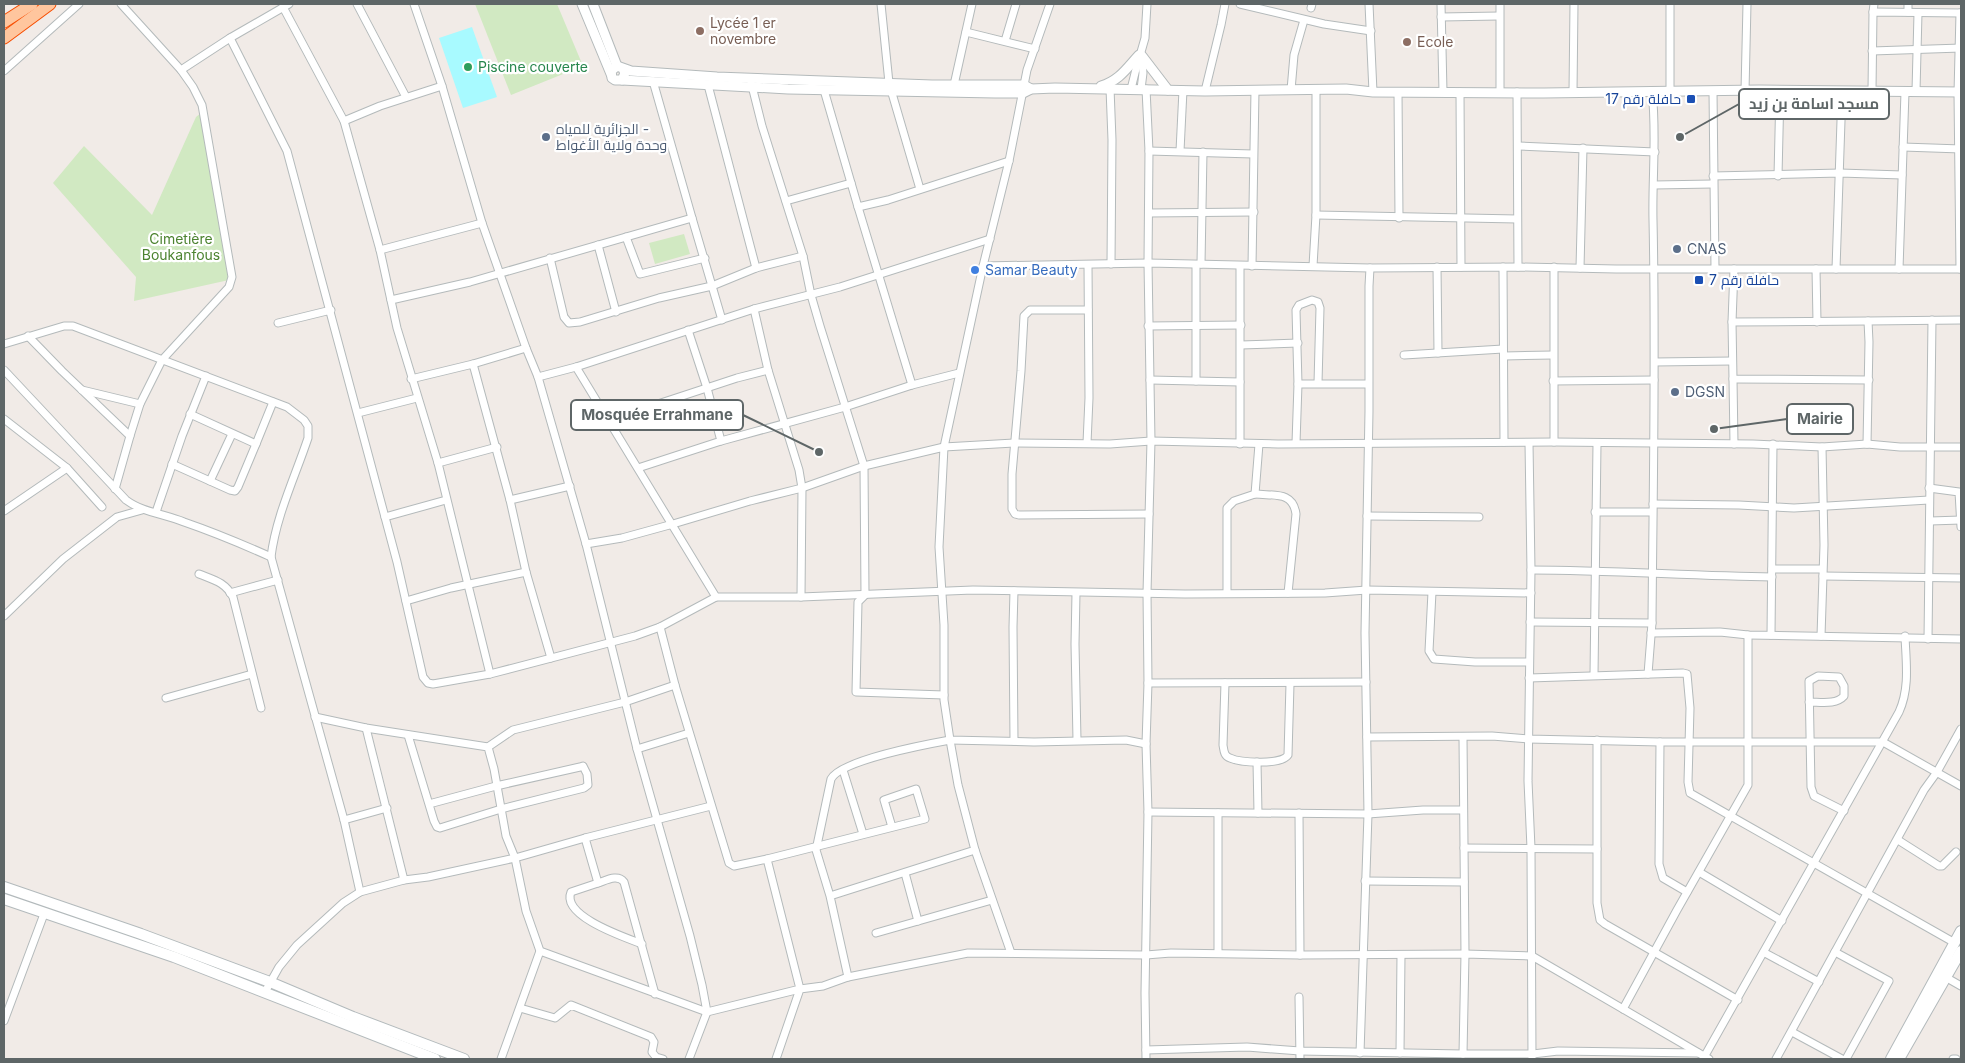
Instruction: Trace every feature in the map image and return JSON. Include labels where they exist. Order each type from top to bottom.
[{"type":"highway","points":[[5,20],[32,4]]},
{"type":"highway","points":[[4,38],[50,4]]},
{"type":"main road","points":[[4,887],[141,934],[270,982],[353,1017],[464,1059]]},
{"type":"main road","points":[[4,899],[44,914],[117,936],[435,1059]]},
{"type":"main road","points":[[1900,1059],[1947,978],[1958,947],[1961,931]]},
{"type":"main road","points":[[1891,1059],[1958,947]]},
{"type":"street","points":[[4,71],[78,4]]},
{"type":"street","points":[[116,489],[140,404],[162,360],[229,287],[232,277],[202,105],[193,87],[181,70],[121,4]]},
{"type":"street","points":[[357,4],[406,97]]},
{"type":"street","points":[[414,4],[442,86],[482,223],[538,377],[586,544],[637,748],[690,936],[707,1012],[689,1059]]},
{"type":"street","points":[[582,4],[610,74],[615,80],[708,85],[751,83],[890,87],[1110,88],[1204,91],[1346,89],[1373,92],[1872,90],[1960,93]]},
{"type":"street","points":[[592,4],[620,68],[625,73],[622,80]]},
{"type":"street","points":[[881,4],[890,87],[920,189]]},
{"type":"street","points":[[954,86],[972,4]]},
{"type":"street","points":[[1004,42],[1016,4]]},
{"type":"street","points":[[1011,953],[975,850],[958,785],[950,740],[944,695],[942,591],[939,547],[944,447],[959,373],[983,266],[1010,161],[1026,89],[1027,70],[1050,4]]},
{"type":"street","points":[[1131,89],[1145,38],[1147,4]]},
{"type":"street","points":[[1204,91],[1221,25],[1224,4]]},
{"type":"street","points":[[1240,4],[1304,20],[1371,31]]},
{"type":"street","points":[[1369,4],[1373,92]]},
{"type":"street","points":[[1441,4],[1443,92]]},
{"type":"street","points":[[1500,4],[1500,92]]},
{"type":"street","points":[[1573,92],[1574,4]]},
{"type":"street","points":[[1670,4],[1670,91]]},
{"type":"street","points":[[1745,90],[1746,4]]},
{"type":"street","points":[[1872,90],[1874,4]]},
{"type":"street","points":[[1908,4],[1908,12]]},
{"type":"street","points":[[181,70],[286,5],[344,121],[380,250],[411,379],[438,463],[490,674]]},
{"type":"street","points":[[983,266],[1088,266],[1148,263],[1370,268],[1960,269],[1961,13],[1873,12]]},
{"type":"street","points":[[1916,91],[1918,13]]},
{"type":"street","points":[[1441,17],[1499,16]]},
{"type":"street","points":[[1290,90],[1294,55],[1304,20]]},
{"type":"street","points":[[966,32],[1035,49]]},
{"type":"street","points":[[230,38],[288,151],[385,517],[423,677],[428,683],[433,684],[490,674],[611,643],[660,627],[716,596],[865,595],[942,591],[1288,593],[1367,590],[1530,593]]},
{"type":"street","points":[[1872,51],[1960,48]]},
{"type":"street","points":[[1141,55],[1149,151],[1148,326],[1151,441],[1146,593],[1148,682],[1146,744],[1148,812],[1146,1059]]},
{"type":"street","points":[[1088,89],[1114,82],[1141,55]]},
{"type":"street","points":[[1141,55],[1168,90]]},
{"type":"street","points":[[610,74],[613,68],[620,68],[824,90],[954,86],[1026,89]]},
{"type":"street","points":[[653,81],[722,320]]},
{"type":"street","points":[[751,83],[803,256],[811,295],[864,466],[865,595],[858,602],[856,692],[944,695]]},
{"type":"street","points":[[708,85],[756,268]]},
{"type":"street","points":[[344,121],[406,97],[442,86]]},
{"type":"street","points":[[1110,88],[1112,140],[1111,264]]},
{"type":"street","points":[[824,90],[877,274],[912,385]]},
{"type":"street","points":[[1180,152],[1183,90]]},
{"type":"street","points":[[1252,266],[1255,90]]},
{"type":"street","points":[[1313,266],[1316,215],[1316,90]]},
{"type":"street","points":[[1713,90],[1715,269]]},
{"type":"street","points":[[1778,176],[1780,90]]},
{"type":"street","points":[[1648,674],[1652,623],[1655,362],[1655,117],[1652,91]]},
{"type":"street","points":[[1836,269],[1842,91]]},
{"type":"street","points":[[1398,92],[1399,218]]},
{"type":"street","points":[[1460,92],[1461,267]]},
{"type":"street","points":[[1517,92],[1518,267]]},
{"type":"street","points":[[1899,269],[1905,92]]},
{"type":"street","points":[[1518,146],[1655,152]]},
{"type":"street","points":[[1903,147],[1960,149]]},
{"type":"street","points":[[1580,268],[1583,148]]},
{"type":"street","points":[[1149,151],[1253,154]]},
{"type":"street","points":[[1196,381],[1196,324],[1203,152]]},
{"type":"street","points":[[858,208],[1010,161]]},
{"type":"street","points":[[1654,184],[1840,173],[1902,175]]},
{"type":"street","points":[[786,201],[851,183]]},
{"type":"street","points":[[1149,213],[1254,212]]},
{"type":"street","points":[[1316,215],[1517,219]]},
{"type":"street","points":[[391,300],[470,282],[692,218]]},
{"type":"street","points":[[380,250],[482,223]]},
{"type":"street","points":[[626,237],[640,274],[705,258]]},
{"type":"street","points":[[538,377],[576,367],[754,309],[811,295],[990,239]]},
{"type":"street","points":[[598,245],[616,312]]},
{"type":"street","points":[[550,258],[566,322],[569,323],[580,322],[659,298],[712,286],[756,268],[803,256]]},
{"type":"street","points":[[1087,443],[1088,266]]},
{"type":"street","points":[[1240,266],[1240,444]]},
{"type":"street","points":[[1437,267],[1438,353]]},
{"type":"street","points":[[1503,267],[1504,442]]},
{"type":"street","points":[[1554,267],[1554,442]]},
{"type":"street","points":[[1360,1053],[1364,882],[1368,814],[1366,682],[1370,268]]},
{"type":"street","points":[[1734,269],[1732,322],[1734,444]]},
{"type":"street","points":[[1816,269],[1817,322]]},
{"type":"street","points":[[1296,444],[1298,343],[1296,310],[1299,305],[1312,300],[1318,302],[1320,308],[1318,384]]},
{"type":"street","points":[[754,309],[768,370],[799,470],[802,488],[801,596]]},
{"type":"street","points":[[278,323],[331,310]]},
{"type":"street","points":[[1088,310],[1030,310],[1024,316],[1014,443],[1012,509],[1015,514],[1149,514]]},
{"type":"street","points":[[1928,639],[1932,320]]},
{"type":"street","points":[[1732,322],[1961,320]]},
{"type":"street","points":[[1867,444],[1868,321]]},
{"type":"street","points":[[1148,326],[1241,325]]},
{"type":"street","points":[[4,344],[64,326],[73,326],[274,402],[297,413],[308,426],[308,438],[273,538],[271,557],[344,820],[360,892]]},
{"type":"street","points":[[688,330],[707,388],[721,441]]},
{"type":"street","points":[[28,336],[80,390],[130,436]]},
{"type":"street","points":[[1241,344],[1298,343]]},
{"type":"street","points":[[411,379],[473,364],[526,348]]},
{"type":"street","points":[[1404,355],[1504,353],[1553,355]]},
{"type":"street","points":[[1655,362],[1732,361]]},
{"type":"street","points":[[473,364],[497,447],[526,572],[550,658]]},
{"type":"street","points":[[576,367],[716,596]]},
{"type":"street","points":[[4,370],[131,504],[213,532],[271,557]]},
{"type":"street","points":[[609,420],[768,370]]},
{"type":"street","points":[[638,468],[721,441],[846,407],[912,385],[959,373]]},
{"type":"street","points":[[156,512],[190,414],[206,376]]},
{"type":"street","points":[[1733,379],[1869,380]]},
{"type":"street","points":[[1150,380],[1240,382]]},
{"type":"street","points":[[1553,381],[1654,380]]},
{"type":"street","points":[[1298,384],[1368,384]]},
{"type":"street","points":[[80,390],[140,404]]},
{"type":"street","points":[[358,413],[418,398]]},
{"type":"street","points":[[172,464],[235,491],[274,402]]},
{"type":"street","points":[[190,414],[256,444]]},
{"type":"street","points":[[4,419],[67,468],[102,507]]},
{"type":"street","points":[[210,481],[232,434]]},
{"type":"street","points":[[586,544],[622,538],[802,488],[864,466],[944,447],[1014,443],[1110,444],[1151,441],[1240,444],[1554,442],[1597,444],[1773,444],[1822,448],[1867,444],[1900,447],[1961,447]]},
{"type":"street","points":[[1529,443],[1531,570],[1528,739],[1533,1056]]},
{"type":"street","points":[[1255,494],[1259,444]]},
{"type":"street","points":[[1594,675],[1597,444]]},
{"type":"street","points":[[1771,635],[1773,444]]},
{"type":"street","points":[[438,463],[497,447]]},
{"type":"street","points":[[1821,636],[1823,573],[1822,448]]},
{"type":"street","points":[[4,511],[67,468]]},
{"type":"street","points":[[510,500],[570,486]]},
{"type":"street","points":[[1929,488],[1960,492],[1961,527]]},
{"type":"street","points":[[1227,593],[1227,508],[1234,501],[1255,494],[1286,497],[1292,500],[1295,506],[1296,514],[1288,593]]},
{"type":"street","points":[[385,517],[446,500]]},
{"type":"street","points":[[1595,512],[1739,505],[1772,508],[1823,507],[1929,500]]},
{"type":"street","points":[[4,616],[64,559],[117,518],[144,510]]},
{"type":"street","points":[[1367,516],[1479,517]]},
{"type":"street","points":[[1930,521],[1961,520]]},
{"type":"street","points":[[1531,570],[1652,573],[1823,573],[1961,578]]},
{"type":"street","points":[[406,601],[468,584],[526,572]]},
{"type":"street","points":[[199,574],[222,582],[230,593],[261,708]]},
{"type":"street","points":[[230,593],[278,580]]},
{"type":"street","points":[[1014,591],[1014,741]]},
{"type":"street","points":[[1432,592],[1429,651],[1434,659],[1475,662],[1529,662]]},
{"type":"street","points":[[1076,593],[1074,644],[1077,740]]},
{"type":"street","points":[[1530,622],[1652,623]]},
{"type":"street","points":[[660,627],[689,733],[729,863],[734,866],[766,859],[925,819],[916,789],[884,800],[892,827]]},
{"type":"street","points":[[1651,633],[1720,632],[1748,635],[1905,636],[1928,639],[1961,639]]},
{"type":"street","points":[[1624,1009],[1687,892],[1748,785],[1750,742],[1748,635]]},
{"type":"street","points":[[1704,1057],[1883,742],[1904,701],[1907,679],[1905,636]]},
{"type":"street","points":[[1529,678],[1683,672],[1687,674],[1690,708],[1688,782],[1690,793],[1958,947]]},
{"type":"street","points":[[166,698],[252,674]]},
{"type":"street","points":[[1810,702],[1836,702],[1841,700],[1844,696],[1842,680],[1839,677],[1814,677],[1809,681],[1812,793],[1844,811]]},
{"type":"street","points":[[1148,682],[1290,684],[1366,682]]},
{"type":"street","points":[[1225,682],[1223,745],[1225,754],[1230,758],[1257,762],[1282,761],[1288,756],[1290,684]]},
{"type":"street","points":[[315,717],[366,728],[488,747],[513,730],[625,702],[675,685]]},
{"type":"street","points":[[366,728],[404,880]]},
{"type":"street","points":[[1776,1059],[1924,790],[1938,772],[1961,728]]},
{"type":"street","points":[[637,748],[689,733]]},
{"type":"street","points":[[408,735],[434,821],[437,827],[440,828],[501,809],[584,788],[588,785],[587,774],[583,766],[580,766],[429,804]]},
{"type":"street","points":[[1367,737],[1492,736],[1528,739],[1660,742],[1883,742],[1961,786]]},
{"type":"street","points":[[1463,737],[1465,954],[1463,1054]]},
{"type":"street","points":[[848,977],[830,896],[816,850],[831,779],[835,774],[876,757],[950,740],[1126,740],[1146,744]]},
{"type":"street","points":[[1597,740],[1597,903],[1600,920],[1738,1000]]},
{"type":"street","points":[[1660,742],[1658,864],[1663,878],[1687,892]]},
{"type":"street","points":[[488,747],[506,836],[515,858],[526,911],[540,952],[501,1059]]},
{"type":"street","points":[[1257,762],[1258,814]]},
{"type":"street","points":[[843,770],[863,834]]},
{"type":"street","points":[[265,992],[279,967],[297,944],[350,898],[360,892],[404,880],[515,858],[711,806]]},
{"type":"street","points":[[344,820],[387,808]]},
{"type":"street","points":[[1148,812],[1368,814],[1423,810],[1463,810]]},
{"type":"street","points":[[1218,813],[1218,953]]},
{"type":"street","points":[[1299,813],[1300,955]]},
{"type":"street","points":[[585,838],[598,883]]},
{"type":"street","points":[[1898,840],[1939,866],[1944,864],[1956,852]]},
{"type":"street","points":[[1464,848],[1597,849]]},
{"type":"street","points":[[830,896],[975,850]]},
{"type":"street","points":[[766,859],[800,989],[776,1059]]},
{"type":"street","points":[[1699,872],[1782,921]]},
{"type":"street","points":[[905,873],[918,921]]},
{"type":"street","points":[[642,944],[584,918],[575,911],[569,901],[571,892],[616,877],[621,878],[624,882],[642,944],[655,994]]},
{"type":"street","points":[[1364,882],[1464,882]]},
{"type":"street","points":[[876,933],[992,900]]},
{"type":"street","points":[[4,1021],[44,914]]},
{"type":"street","points":[[540,952],[707,1012],[800,989],[823,986],[848,977],[968,953],[1146,955],[1171,953],[1363,954],[1401,956],[1465,954],[1532,956],[1704,1057]]},
{"type":"street","points":[[1765,952],[1819,982]]},
{"type":"street","points":[[1792,1032],[1844,1059],[1888,981],[1835,952]]},
{"type":"street","points":[[1400,1053],[1401,956]]},
{"type":"street","points":[[1947,978],[1961,986]]},
{"type":"street","points":[[1299,998],[1300,1059]]},
{"type":"street","points":[[520,1008],[555,1018],[571,1005],[651,1037],[654,1042],[652,1052],[656,1057],[663,1059]]},
{"type":"street","points":[[1146,1050],[1247,1047],[1360,1053],[1533,1056],[1558,1051],[1598,1056],[1704,1057]]},
{"type":"green space","points":[[475,4],[557,4],[583,66],[511,95]]},
{"type":"green space","name":"Cimetière Boukanfous","points":[[201,113],[229,280],[134,301],[136,277],[53,183],[84,146],[152,215],[196,117]]},
{"type":"green space","points":[[684,234],[690,254],[655,264],[649,243]]},
{"type":"water","name":"Piscine couverte","points":[[472,27],[497,97],[463,108],[439,38]]},
{"type":"place","name":"Lycée 1 er novembre","points":[[700,31]]},
{"type":"place","name":"Ecole","points":[[1407,42]]},
{"type":"place","name":"Piscine couverte","points":[[468,67]]},
{"type":"place","name":"حافلة رقم 17","points":[[1691,99]]},
{"type":"place","name":"الجزائرية للمياه - وحدة ولاية الأغواط","points":[[546,137]]},
{"type":"place","name":"مسجد اسامة بن زيد","points":[[1680,137]]},
{"type":"place","name":"CNAS","points":[[1677,249]]},
{"type":"place","name":"Samar Beauty","points":[[975,270]]},
{"type":"place","name":"حافلة رقم 7","points":[[1699,280]]},
{"type":"place","name":"DGSN","points":[[1675,392]]},
{"type":"place","name":"Mairie","points":[[1714,429]]},
{"type":"place","name":"Mosquée Errahmane","points":[[819,452]]}]
